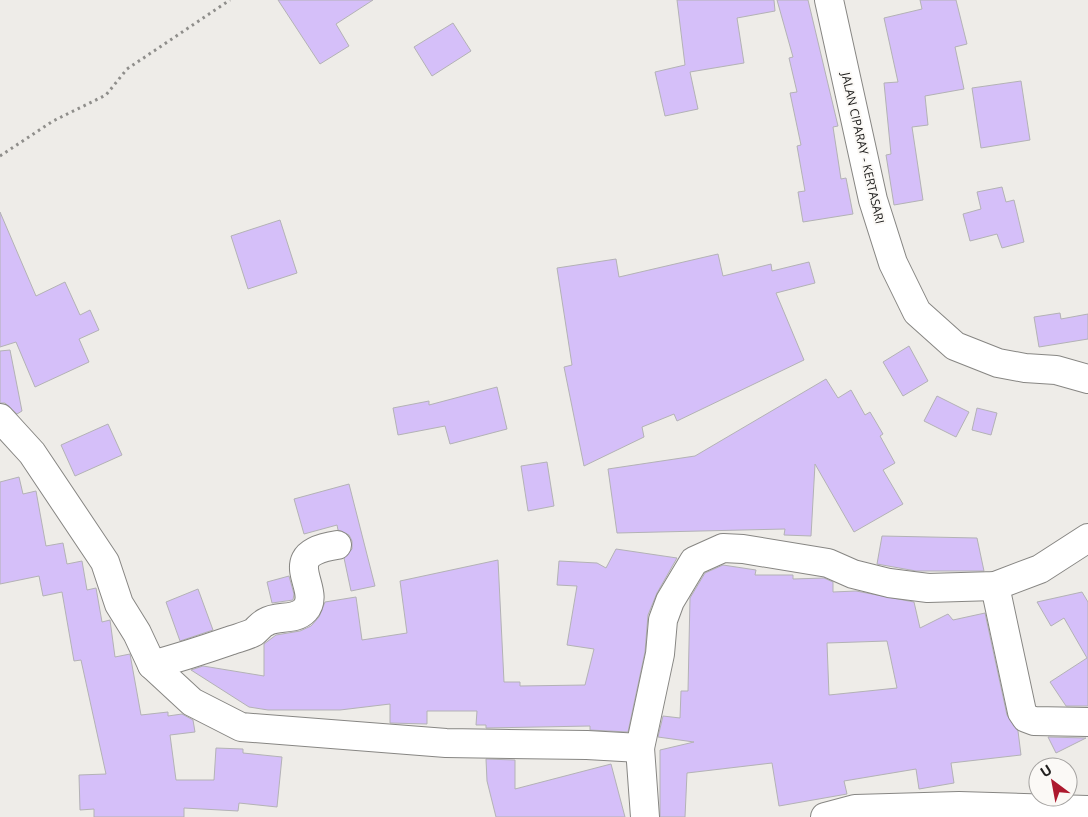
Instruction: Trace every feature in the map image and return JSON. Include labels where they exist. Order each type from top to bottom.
[{"type":"street","name":"JALAN CIPARAY - KERTASARI","points":[[829,0],[873,200],[893,263],[917,312],[955,346],[998,362],[1025,368],[1056,370],[1088,380]]},
{"type":"street","points":[[0,418],[32,453],[105,562],[119,604],[137,632],[152,665],[192,702],[241,728],[446,743],[587,745],[640,748]]},
{"type":"street","points":[[645,817],[640,748],[660,654],[664,620],[670,601],[694,561],[723,548],[743,549],[828,563],[853,574],[889,583],[928,588],[995,586],[1040,569],[1088,538]]},
{"type":"street","points":[[152,665],[199,652],[254,632],[266,621],[299,615],[306,609],[309,602],[305,575],[306,557],[321,547],[336,545]]},
{"type":"street","points":[[995,586],[1022,712],[1026,718],[1034,721],[1088,722]]},
{"type":"street","points":[[825,817],[855,809],[959,806],[1088,810]]},
{"type":"path","points":[[0,156],[53,121],[106,95],[127,69],[230,0]]},
{"type":"building","points":[[278,0],[373,0],[336,24],[349,46],[320,64]]},
{"type":"building","points":[[677,0],[774,0],[775,11],[737,18],[744,63],[690,72],[698,109],[665,116],[655,72],[685,65]]},
{"type":"building","points":[[777,0],[808,0],[838,126],[833,127],[841,179],[846,178],[853,214],[803,222],[798,192],[805,191],[797,146],[801,145],[790,93],[797,92],[789,58],[793,57]]},
{"type":"building","points":[[920,0],[956,0],[967,44],[955,47],[964,89],[925,96],[928,125],[912,127],[923,200],[894,205],[886,155],[891,154],[884,83],[898,82],[884,18],[922,9]]},
{"type":"building","points":[[453,23],[471,51],[432,76],[414,47]]},
{"type":"building","points":[[1021,81],[1030,140],[981,148],[972,88]]},
{"type":"building","points":[[1002,187],[1006,202],[1014,200],[1024,242],[1002,248],[997,234],[970,241],[963,214],[981,209],[977,192]]},
{"type":"building","points":[[0,212],[36,296],[65,282],[80,315],[90,310],[99,330],[79,339],[89,362],[35,387],[16,342],[0,347]]},
{"type":"building","points":[[280,220],[297,273],[248,289],[231,236]]},
{"type":"building","points":[[718,254],[723,276],[771,264],[772,271],[809,262],[815,283],[776,293],[804,360],[677,421],[674,414],[642,427],[644,437],[584,466],[564,367],[572,365],[557,268],[616,259],[619,277]]},
{"type":"building","points":[[1060,313],[1061,319],[1088,314],[1088,339],[1039,347],[1034,317]]},
{"type":"building","points":[[909,346],[928,381],[903,396],[883,362]]},
{"type":"building","points":[[10,350],[22,411],[17,414],[5,403],[0,403],[0,351]]},
{"type":"building","points":[[826,379],[838,398],[851,390],[865,415],[870,412],[883,434],[880,436],[895,463],[883,470],[903,504],[854,532],[815,464],[811,536],[784,535],[785,529],[617,533],[608,469],[695,456]]},
{"type":"building","points":[[497,387],[507,429],[450,444],[445,426],[398,435],[393,408],[429,401],[429,405]]},
{"type":"building","points":[[937,396],[969,412],[956,437],[924,421]]},
{"type":"building","points":[[977,408],[997,413],[991,435],[972,430]]},
{"type":"building","points":[[108,424],[122,455],[75,476],[61,445]]},
{"type":"building","points":[[547,462],[554,506],[528,511],[521,466]]},
{"type":"building","points":[[19,477],[23,494],[36,491],[46,546],[63,543],[67,564],[82,561],[87,590],[96,588],[102,622],[110,620],[115,657],[130,654],[141,715],[168,712],[168,716],[182,714],[193,720],[195,732],[170,735],[176,780],[214,780],[216,748],[243,749],[243,753],[282,757],[277,807],[239,803],[238,811],[184,808],[184,817],[94,817],[94,809],[80,810],[79,775],[106,774],[81,660],[74,661],[62,592],[43,596],[39,576],[0,584],[0,482]]},
{"type":"building","points":[[349,484],[375,586],[351,591],[344,558],[352,549],[352,541],[349,535],[338,530],[337,525],[304,534],[294,499]]},
{"type":"building","points":[[882,536],[977,538],[984,571],[916,571],[877,564]]},
{"type":"building","points":[[616,549],[677,558],[657,593],[648,615],[645,652],[628,732],[590,730],[590,726],[486,728],[486,725],[476,725],[477,711],[427,711],[427,724],[390,723],[390,704],[340,710],[268,710],[249,707],[191,670],[203,666],[264,676],[264,644],[276,635],[300,631],[311,626],[319,617],[325,602],[356,597],[362,640],[407,633],[400,581],[498,560],[504,682],[520,682],[520,686],[585,685],[594,649],[567,645],[577,586],[557,585],[559,561],[597,563],[606,568]]},
{"type":"building","points":[[723,565],[756,570],[755,575],[793,575],[793,579],[824,578],[833,582],[833,592],[856,591],[914,602],[920,628],[948,614],[953,620],[985,613],[1007,715],[1018,731],[1021,755],[951,763],[954,783],[919,789],[916,769],[844,781],[847,794],[779,806],[772,763],[687,773],[685,817],[660,817],[660,750],[694,742],[658,737],[663,716],[680,718],[681,691],[688,691],[690,598],[705,573]],"holes":[[[887,641],[897,688],[829,695],[827,643]]]},
{"type":"building","points":[[289,576],[294,594],[293,600],[272,603],[267,582]]},
{"type":"building","points":[[198,589],[213,630],[180,641],[166,602]]},
{"type":"building","points":[[1082,592],[1088,602],[1088,706],[1066,706],[1050,682],[1087,658],[1064,618],[1051,626],[1037,602]]},
{"type":"building","points":[[1048,737],[1086,738],[1056,753]]},
{"type":"building","points":[[486,759],[515,760],[515,789],[611,764],[625,817],[496,817],[487,781]]}]
